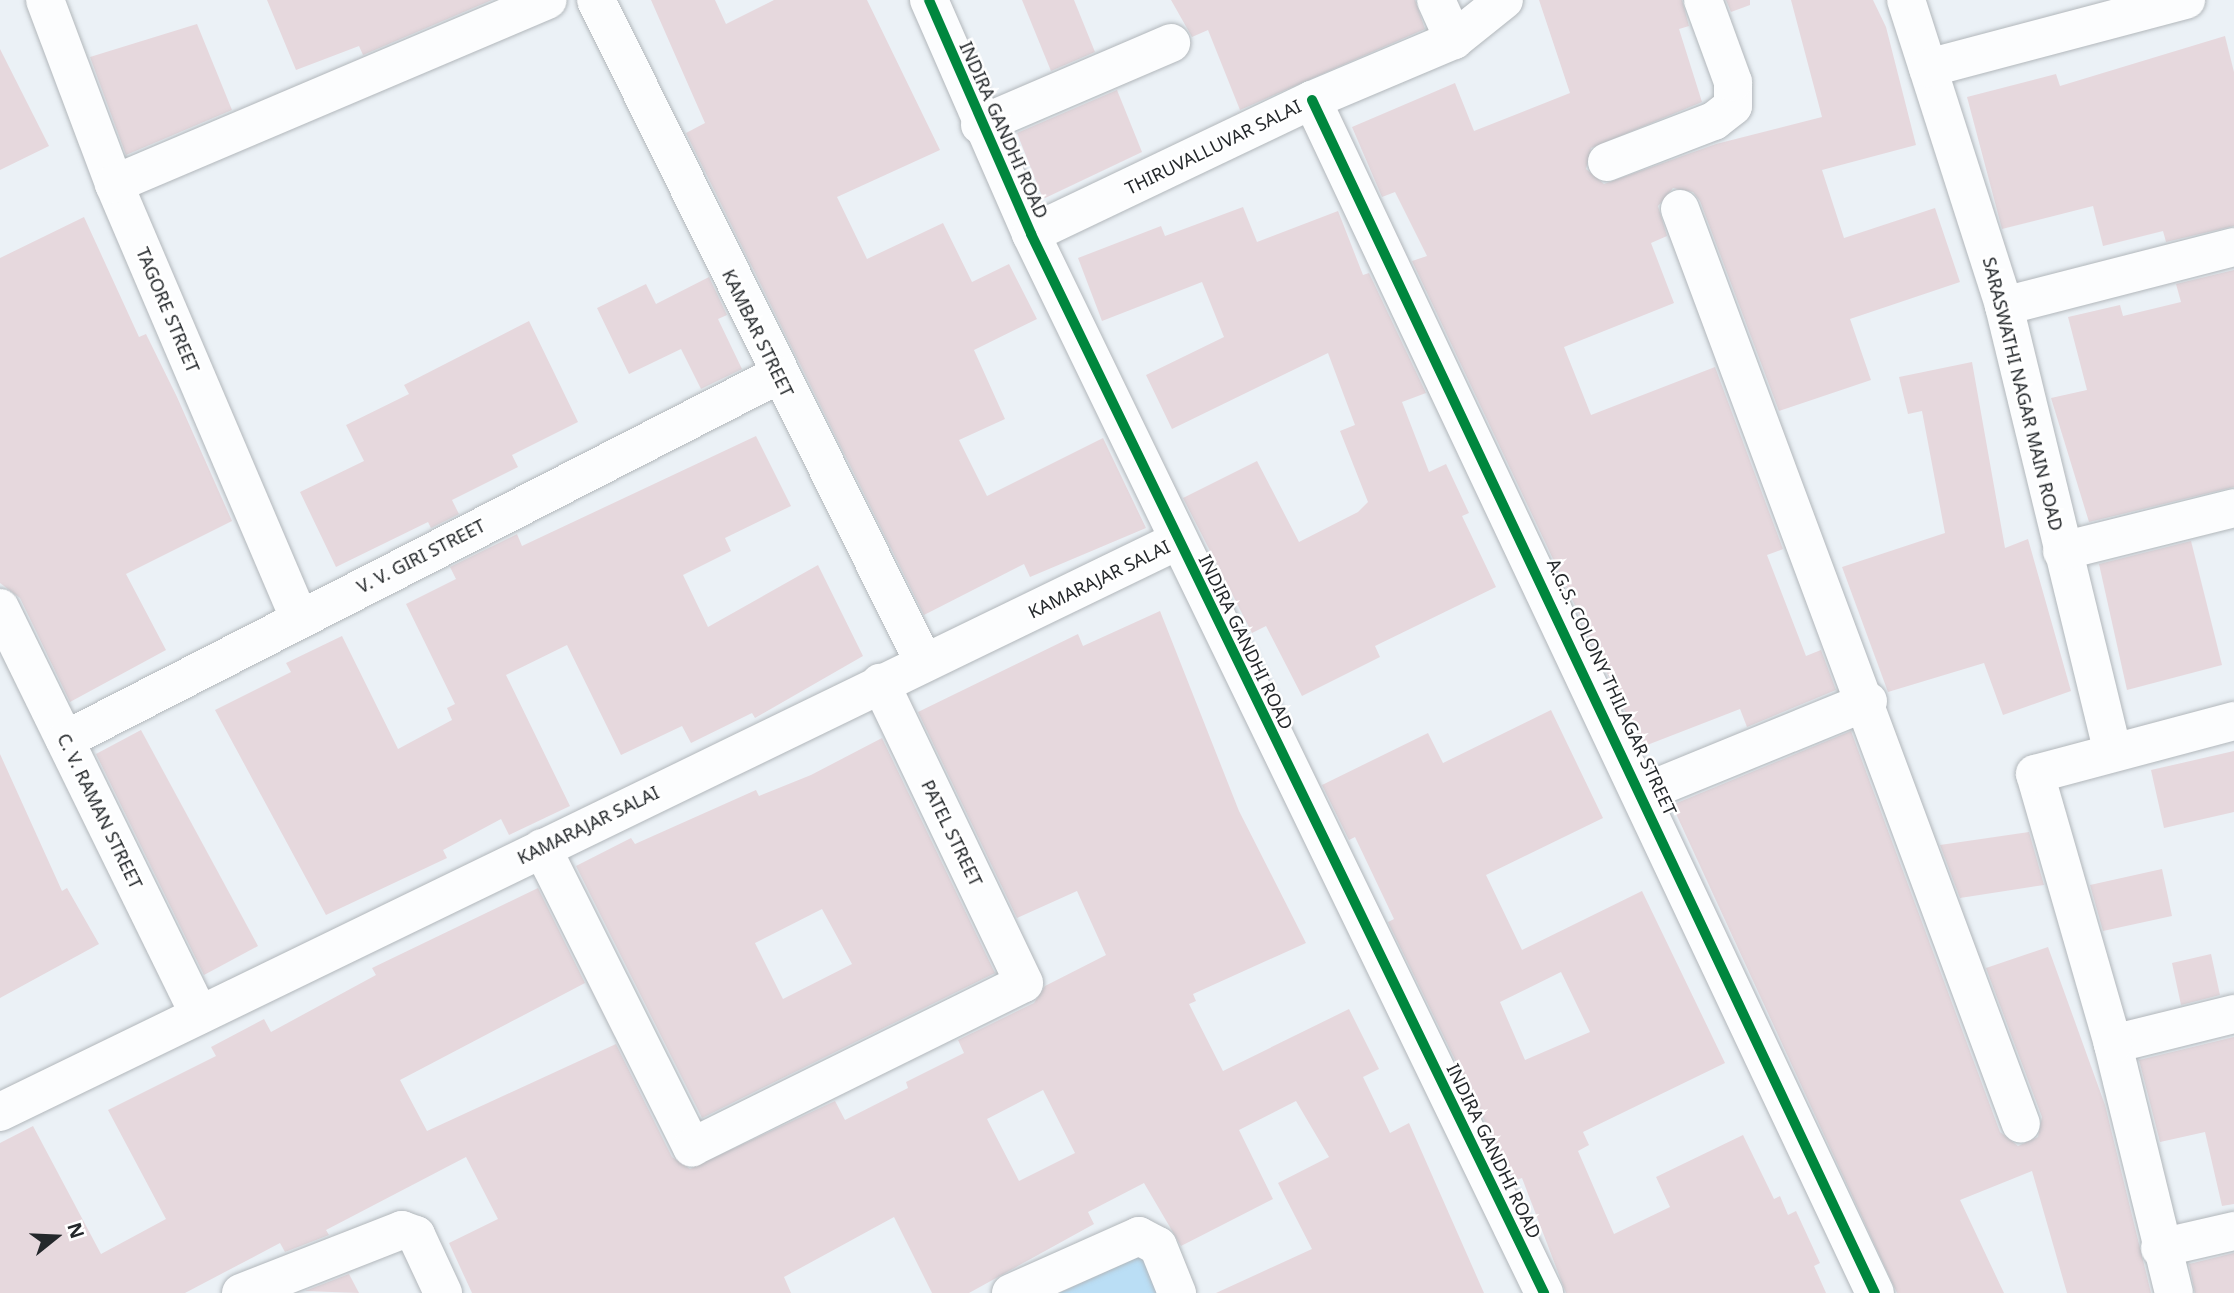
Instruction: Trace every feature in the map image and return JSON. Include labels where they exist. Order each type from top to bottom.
[{"type":"street","name":"TAGORE STREET","points":[[45,0],[114,184],[299,618]]},
{"type":"street","points":[[114,184],[548,0]]},
{"type":"street","name":"KAMBAR STREET","points":[[596,0],[778,375],[924,663]]},
{"type":"street","name":"INDIRA GANDHI ROAD","points":[[929,0],[981,125],[1177,541],[1544,1293]]},
{"type":"street","points":[[1436,0],[1454,40]]},
{"type":"street","name":"THIRUVALLUVAR SALAI","points":[[1031,234],[1312,100],[1454,40],[1504,0]]},
{"type":"street","points":[[1607,162],[1714,121],[1733,106],[1733,82],[1703,0]]},
{"type":"street","name":"SARASWATHI NAGAR MAIN ROAD","points":[[1906,0],[2004,306],[2113,752]]},
{"type":"street","points":[[1928,68],[2186,0]]},
{"type":"street","points":[[981,125],[1171,43]]},
{"type":"street","name":"A.G.S. COLONY THILAGAR STREET","points":[[1312,100],[1643,793],[1875,1293]]},
{"type":"street","points":[[1680,209],[1868,701],[2021,1124]]},
{"type":"street","points":[[2004,306],[2234,247]]},
{"type":"street","name":"V. V. GIRI STREET","points":[[65,740],[778,375]]},
{"type":"street","points":[[2062,551],[2234,508]]},
{"type":"street","name":"KAMARAJAR SALAI","points":[[0,1112],[1177,541]]},
{"type":"street","name":"C. V. RAMAN STREET","points":[[0,608],[199,1016]]},
{"type":"street","name":"PATEL STREET","points":[[542,848],[692,1147],[1024,983],[880,683]]},
{"type":"street","points":[[1643,793],[1868,701]]},
{"type":"street","points":[[2174,1293],[2160,1248],[2113,1044],[2035,774],[2234,721]]},
{"type":"street","points":[[2113,1044],[2234,1014]]},
{"type":"street","points":[[241,1293],[385,1231],[416,1235],[443,1293]]},
{"type":"street","points":[[2160,1248],[2234,1231]]},
{"type":"street","points":[[1011,1293],[1139,1236],[1158,1246],[1177,1293]]},
{"type":"shaded area","points":[[1155,1249],[1175,1293],[1059,1293]]},
{"type":"building","points":[[267,0],[492,0],[363,55],[359,46],[296,70]]},
{"type":"building","points":[[651,0],[715,0],[726,24],[774,0],[867,0],[940,150],[837,197],[867,259],[943,223],[972,282],[1009,264],[1037,319],[974,350],[1005,419],[959,440],[987,496],[1103,438],[1146,528],[1030,577],[1024,564],[924,615],[686,133],[705,123]]},
{"type":"building","points":[[1022,0],[1074,0],[1095,52],[1051,71]]},
{"type":"building","points":[[1171,0],[1415,0],[1425,29],[1240,110],[1208,30],[1192,37]]},
{"type":"building","points":[[1539,0],[1682,0],[1689,26],[1679,29],[1702,102],[1591,148],[1586,169],[1604,184],[1716,144],[1822,117],[1791,0],[1873,0],[1886,27],[1916,145],[1822,170],[1844,238],[1935,208],[1960,282],[1850,319],[1871,380],[1779,411],[1700,201],[1693,192],[1673,188],[1658,206],[1667,236],[1651,243],[1674,303],[1564,347],[1591,415],[1715,367],[1783,549],[1767,555],[1806,656],[1821,650],[1836,690],[1747,727],[1740,709],[1642,747],[1412,261],[1427,256],[1395,192],[1382,197],[1352,127],[1455,83],[1474,131],[1570,93]]},
{"type":"building","points":[[1726,0],[1750,0],[1750,5],[1731,12]]},
{"type":"building","points":[[197,24],[232,110],[126,155],[90,57]]},
{"type":"building","points":[[2225,36],[2234,72],[2234,226],[2166,242],[2163,231],[2103,246],[2093,206],[2002,229],[1967,97],[2056,74],[2060,86]]},
{"type":"building","points":[[0,49],[49,146],[0,170]]},
{"type":"building","points":[[1117,90],[1142,152],[1043,199],[1017,133]]},
{"type":"building","points":[[1243,207],[1257,242],[1338,211],[1363,275],[1369,273],[1426,393],[1402,402],[1429,472],[1446,464],[1469,513],[1462,516],[1496,587],[1375,646],[1380,657],[1302,696],[1266,626],[1252,633],[1183,498],[1257,461],[1299,542],[1358,512],[1368,502],[1340,431],[1355,425],[1328,353],[1172,429],[1146,375],[1224,337],[1202,282],[1102,321],[1078,258],[1161,226],[1165,236]]},
{"type":"building","points":[[84,217],[139,337],[146,334],[177,397],[232,521],[126,574],[166,650],[70,702],[20,598],[0,583],[0,258]]},
{"type":"building","points":[[2234,270],[2234,487],[2089,522],[2051,398],[2087,390],[2068,317],[2120,305],[2123,316],[2181,302],[2176,284]]},
{"type":"building","points":[[709,277],[727,315],[718,319],[742,369],[701,389],[681,349],[629,374],[597,308],[646,284],[656,304]]},
{"type":"building","points":[[529,321],[578,422],[512,455],[518,467],[452,500],[459,514],[431,528],[428,522],[336,567],[300,492],[364,461],[346,425],[409,394],[404,385]]},
{"type":"building","points":[[1972,362],[2005,548],[2028,539],[2071,691],[2003,715],[1984,663],[1888,692],[1842,567],[1945,533],[1922,411],[1908,414],[1899,377]]},
{"type":"building","points":[[756,436],[791,506],[725,538],[731,551],[683,575],[708,627],[818,565],[863,656],[755,718],[752,713],[691,743],[682,726],[621,755],[567,645],[506,675],[570,806],[509,835],[501,819],[443,850],[447,858],[326,915],[215,710],[291,672],[286,663],[342,636],[398,749],[452,720],[447,708],[455,704],[406,604],[456,579],[450,567],[517,534],[522,546]]},
{"type":"building","points":[[2191,541],[2222,665],[2127,690],[2099,564]]},
{"type":"building","points":[[1160,611],[1239,811],[1306,943],[1193,994],[1196,1001],[1189,1004],[1223,1071],[1349,1009],[1379,1069],[1363,1077],[1390,1133],[1409,1123],[1484,1293],[1216,1293],[1312,1249],[1278,1183],[1329,1157],[1296,1101],[1239,1130],[1273,1199],[1181,1246],[1144,1183],[1088,1212],[1094,1224],[969,1293],[932,1293],[894,1217],[784,1277],[791,1293],[472,1293],[449,1243],[498,1219],[466,1157],[326,1230],[329,1235],[285,1252],[280,1243],[185,1293],[0,1293],[0,1143],[33,1126],[101,1254],[166,1219],[108,1110],[216,1056],[211,1047],[264,1019],[271,1032],[376,975],[372,968],[538,888],[585,983],[400,1080],[427,1131],[616,1044],[672,1157],[690,1169],[835,1101],[845,1120],[908,1088],[906,1082],[964,1053],[958,1040],[1034,1003],[1045,986],[1106,955],[1077,891],[1017,918],[918,712],[1078,634],[1083,646]],"holes":[[[1043,1090],[1075,1153],[1019,1181],[987,1119]]]},
{"type":"building","points":[[1551,710],[1603,818],[1486,875],[1522,950],[1642,891],[1725,1063],[1583,1132],[1589,1145],[1578,1151],[1614,1234],[1670,1207],[1656,1177],[1743,1135],[1774,1199],[1780,1196],[1788,1215],[1796,1211],[1820,1263],[1814,1266],[1826,1293],[1566,1293],[1522,1178],[1514,1181],[1388,922],[1394,919],[1355,837],[1349,840],[1322,785],[1428,733],[1443,763]],"holes":[[[1561,972],[1590,1032],[1525,1060],[1500,1002]]]},
{"type":"building","points":[[141,730],[258,946],[204,975],[96,754]]},
{"type":"building","points":[[1851,731],[2000,1132],[2018,1146],[2038,1137],[2042,1117],[1986,968],[2048,947],[2105,1105],[2151,1293],[2067,1293],[2032,1171],[1960,1200],[2004,1293],[1897,1293],[1672,805]]},
{"type":"building","points":[[882,738],[995,973],[702,1118],[576,866],[631,838],[635,844],[756,790],[759,796],[811,775]],"holes":[[[822,909],[852,964],[783,999],[755,943]]]},
{"type":"building","points":[[2234,751],[2234,812],[2164,828],[2151,770]]},
{"type":"building","points":[[0,754],[62,891],[67,888],[99,944],[0,998]]},
{"type":"building","points":[[2029,832],[2044,885],[1960,898],[1940,845]]},
{"type":"building","points":[[2162,869],[2172,916],[2103,931],[2090,885]]},
{"type":"building","points":[[2211,954],[2220,995],[2181,1005],[2172,963]]},
{"type":"building","points":[[2234,1037],[2234,1204],[2222,1206],[2205,1132],[2160,1142],[2139,1060]]},
{"type":"building","points":[[2234,1253],[2234,1293],[2195,1293],[2189,1264]]},
{"type":"building","points":[[349,1274],[359,1293],[305,1291]]},
{"type":"cycle path","points":[[929,0],[1031,234],[1544,1293]]},
{"type":"cycle path","points":[[1312,100],[1875,1293]]}]
